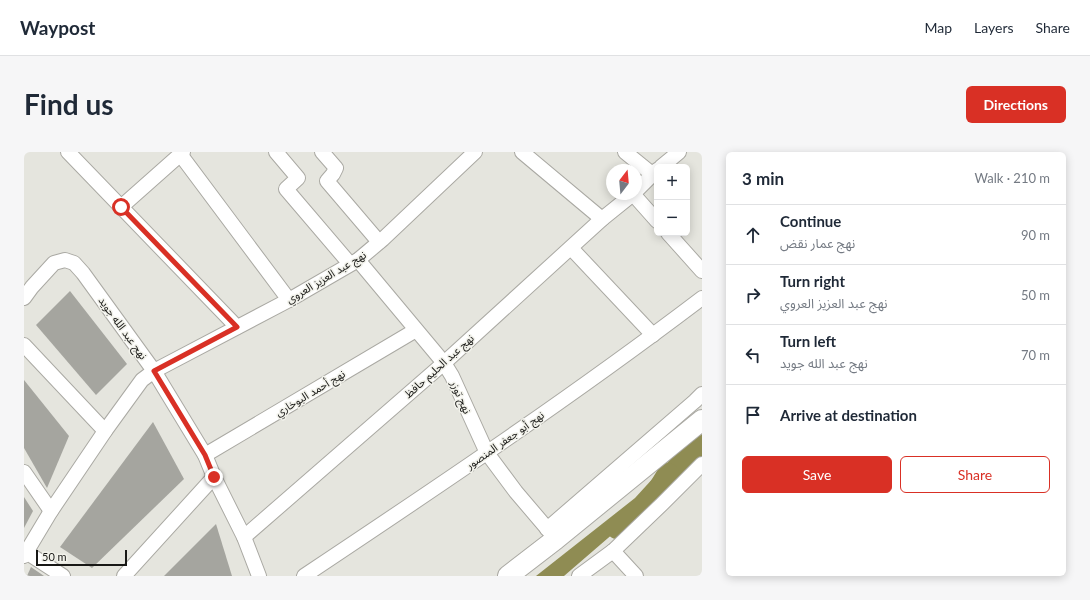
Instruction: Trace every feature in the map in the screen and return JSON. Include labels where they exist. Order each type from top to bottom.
[{"type":"main road","points":[[508,576],[551,534],[702,420]]},
{"type":"street","points":[[68,152],[237,327]]},
{"type":"street","name":"نهج توزر","points":[[276,152],[298,178],[286,189],[416,330],[444,363],[452,376],[487,453],[516,492],[551,534]]},
{"type":"street","points":[[322,152],[336,168],[327,181],[379,242]]},
{"type":"street","name":"نهج عبد العزيز العروي","points":[[26,547],[105,431],[142,380],[154,371],[289,300],[354,262],[379,242],[475,152]]},
{"type":"street","points":[[522,152],[602,220]]},
{"type":"street","points":[[625,152],[654,168]]},
{"type":"street","points":[[664,164],[679,152]]},
{"type":"street","points":[[121,207],[181,153],[289,300]]},
{"type":"street","points":[[642,185],[654,173]]},
{"type":"street","name":"نهج عبد الحليم حافظ","points":[[244,538],[444,363],[602,220],[627,200]]},
{"type":"street","points":[[639,200],[654,217]]},
{"type":"street","points":[[671,236],[702,271]]},
{"type":"street","points":[[571,248],[653,335]]},
{"type":"street","name":"نهج عبد الله جويد","points":[[27,288],[54,263],[65,260],[74,263],[83,273],[154,371],[205,455],[214,477],[244,538],[259,576]]},
{"type":"street","name":"نهج أبو جعفر المنصور","points":[[304,576],[487,453],[653,335],[702,298]]},
{"type":"street","name":"نهج أحمد البوخاري","points":[[205,455],[416,330]]},
{"type":"street","points":[[24,345],[105,431]]},
{"type":"street","points":[[551,534],[702,394]]},
{"type":"street","points":[[579,576],[612,551],[702,464]]},
{"type":"street","points":[[24,472],[51,511]]},
{"type":"street","points":[[124,576],[214,477]]},
{"type":"street","points":[[26,547],[63,576]]},
{"type":"street","points":[[612,551],[636,576]]},
{"type":"shaded area","points":[[702,434],[702,457],[564,576],[536,576],[635,498],[677,452]]},
{"type":"building","points":[[70,291],[127,364],[96,395],[36,325]]},
{"type":"building","points":[[24,380],[69,436],[47,488],[24,448]]},
{"type":"building","points":[[153,422],[184,479],[92,568],[60,547]]},
{"type":"building","points":[[24,497],[33,511],[24,528]]},
{"type":"building","points":[[216,524],[232,576],[164,576]]},
{"type":"building","points":[[31,567],[44,576],[27,576]]},
{"type":"waterway","points":[[617,528],[651,502],[668,474]]},
{"type":"route","points":[[121,207],[237,327],[154,371],[205,455],[214,477]]}]
